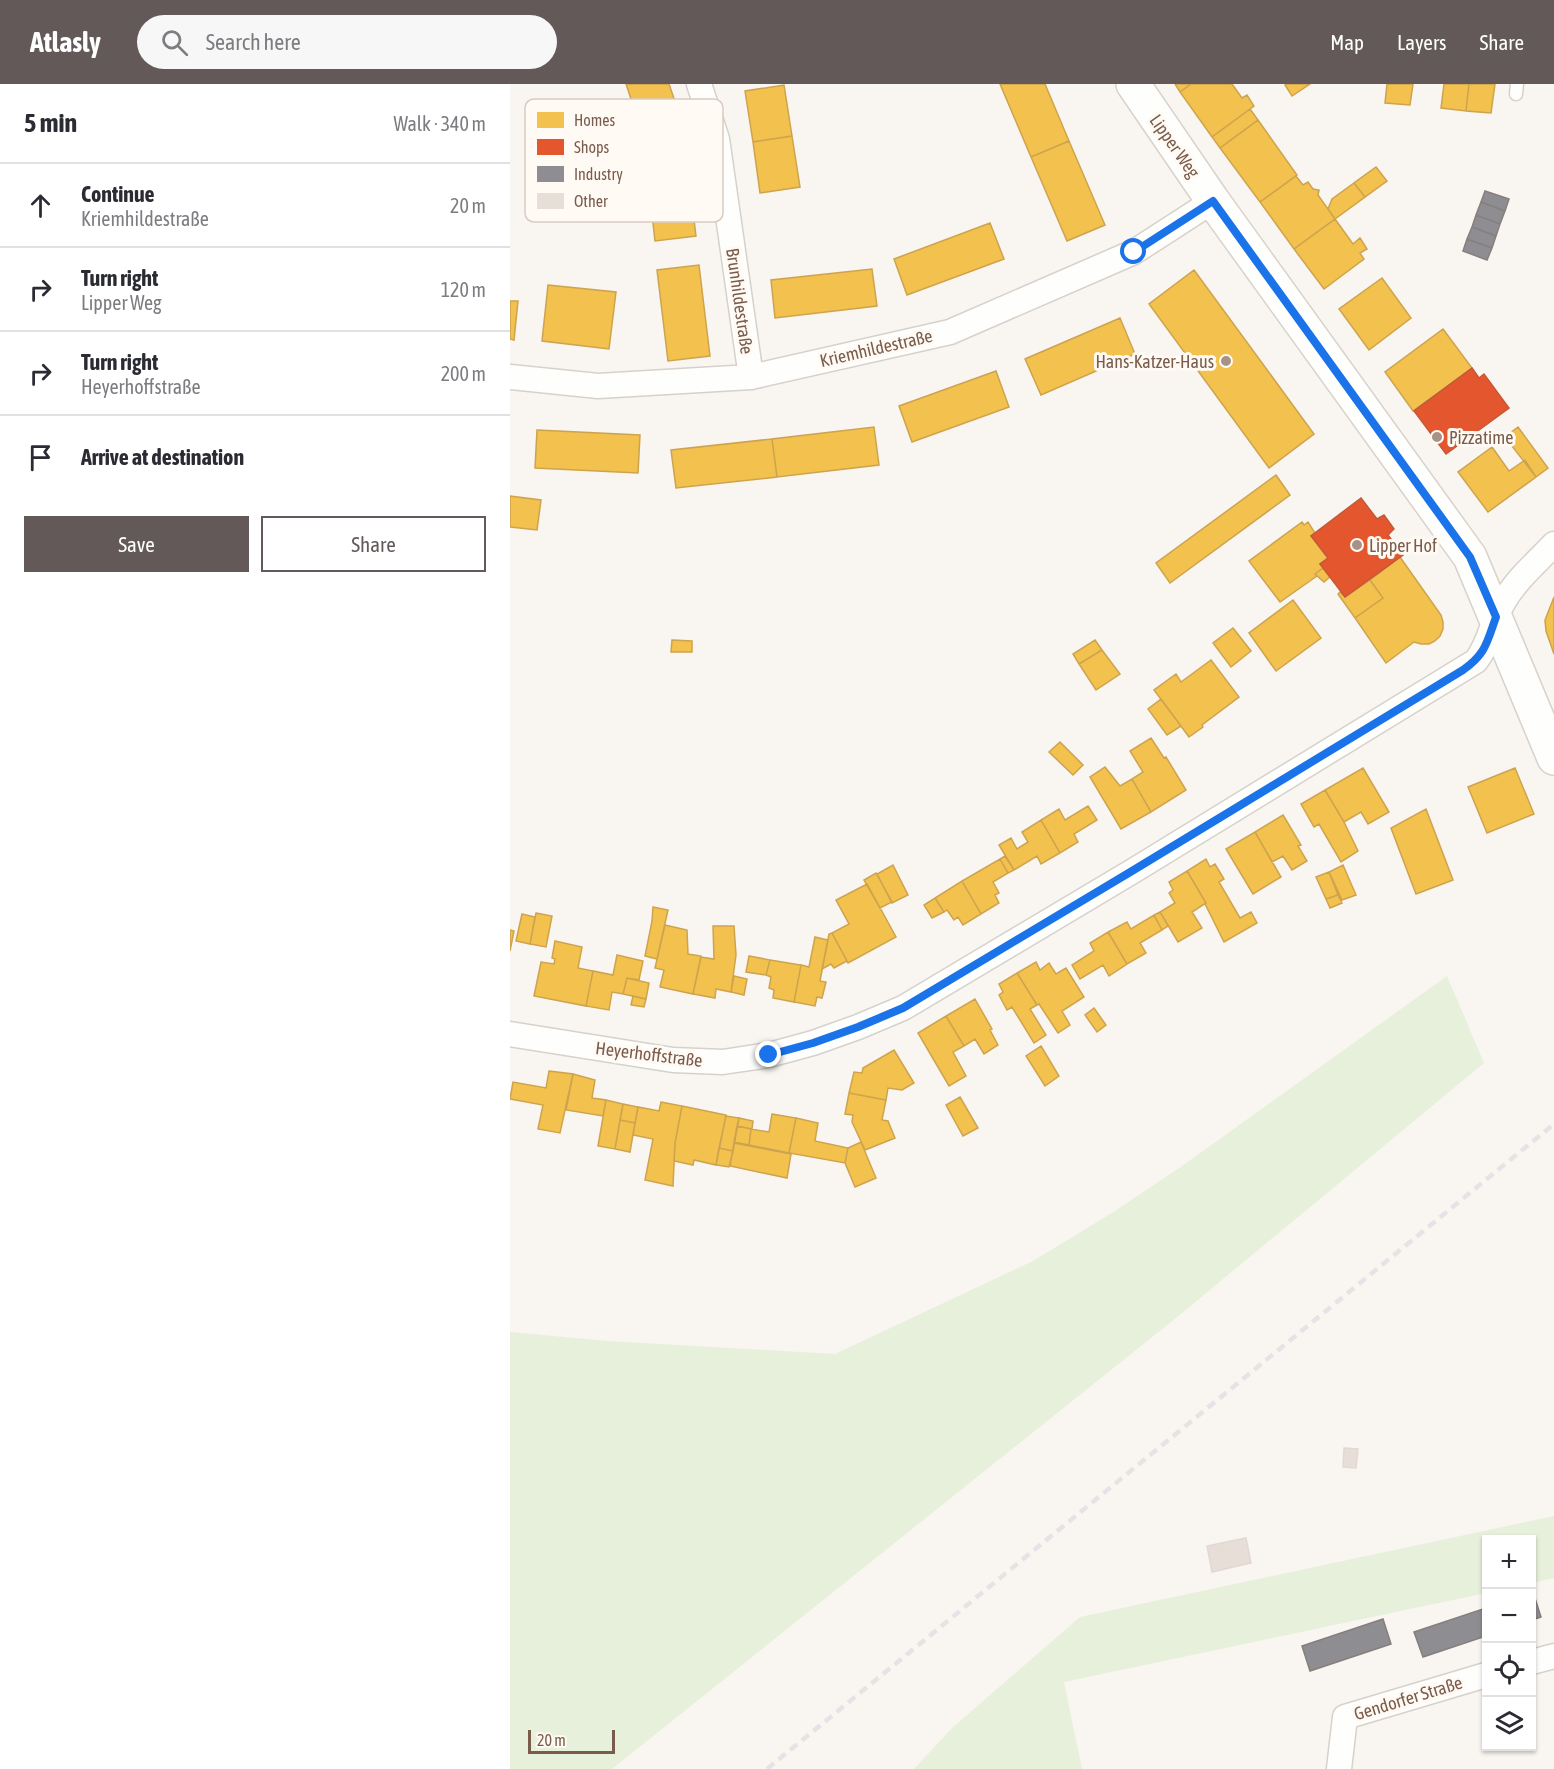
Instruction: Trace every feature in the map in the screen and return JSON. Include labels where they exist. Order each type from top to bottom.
[{"type":"street","name":"Brunhildestraße","points":[[699,84],[704,99]]},
{"type":"street","name":"Lipper Weg","points":[[1132,84],[1213,201],[1470,557],[1554,758]]},
{"type":"street","name":"Brunhildestraße","points":[[723,181],[751,377]]},
{"type":"street","name":"Kriemhildestraße","points":[[510,377],[598,386],[751,377],[950,332],[1134,252],[1213,201]]},
{"type":"street","name":"Heyerhoffstraße","points":[[510,1034],[673,1060],[723,1062],[769,1055],[813,1043],[903,1008],[1153,859],[1476,661],[1484,651],[1503,602],[1515,585],[1554,544]]},
{"type":"street","points":[[1536,1661],[1554,1656]]},
{"type":"street","name":"Gendorfer Straße","points":[[1338,1769],[1345,1717],[1482,1676]]},
{"type":"green space","points":[[1447,976],[1484,1063],[1176,1318],[612,1769],[510,1769],[510,1332],[608,1341],[835,1354],[1033,1261],[1115,1211],[1182,1166]]},
{"type":"green space","points":[[1554,1516],[1554,1578],[1536,1582],[1536,1535],[1482,1535],[1482,1594],[1064,1682],[1082,1769],[914,1769],[951,1729],[1080,1617]]},
{"type":"building: Homes","points":[[626,84],[669,84],[674,99],[631,99]]},
{"type":"building: Homes","points":[[1000,84],[1045,84],[1069,141],[1031,157]]},
{"type":"building: Homes","points":[[1175,84],[1191,84],[1180,92]]},
{"type":"building: Homes","points":[[1191,84],[1232,84],[1242,98],[1247,95],[1254,106],[1212,137],[1180,92]]},
{"type":"building: Homes","points":[[1310,84],[1292,96],[1285,85]]},
{"type":"building: Homes","points":[[1387,84],[1413,84],[1410,105],[1385,103]]},
{"type":"building: Homes","points":[[1444,84],[1469,84],[1466,111],[1441,108]]},
{"type":"building: Homes","points":[[1469,84],[1495,84],[1491,113],[1466,111]]},
{"type":"building: Homes","points":[[784,85],[792,136],[753,142],[745,91]]},
{"type":"building: Homes","points":[[1250,109],[1258,120],[1220,148],[1212,137]]},
{"type":"building: Homes","points":[[1258,120],[1297,175],[1260,202],[1220,148]]},
{"type":"building: Homes","points":[[792,136],[800,187],[760,193],[753,142]]},
{"type":"building: Homes","points":[[1069,141],[1105,225],[1067,241],[1031,157]]},
{"type":"building: Homes","points":[[1376,167],[1387,181],[1365,197],[1354,183]]},
{"type":"building: Homes","points":[[1296,176],[1303,185],[1308,182],[1313,189],[1319,190],[1318,195],[1335,219],[1294,249],[1260,202]]},
{"type":"building: Homes","points":[[1354,183],[1365,197],[1335,219],[1328,209],[1332,199]]},
{"type":"building: Homes","points":[[1335,219],[1353,244],[1360,238],[1367,249],[1360,253],[1364,259],[1324,289],[1294,249]]},
{"type":"building: Homes","points":[[653,222],[694,222],[696,236],[655,241]]},
{"type":"building: Homes","points":[[990,223],[1004,259],[907,295],[894,259]]},
{"type":"building: Homes","points":[[699,265],[710,356],[668,361],[657,270]]},
{"type":"building: Homes","points":[[872,269],[877,306],[775,318],[771,280]]},
{"type":"building: Homes","name":"Hans-Katzer-Haus","points":[[1194,270],[1314,434],[1269,468],[1149,304]]},
{"type":"building: Homes","points":[[1382,278],[1411,318],[1369,350],[1339,309]]},
{"type":"building: Homes","points":[[548,285],[616,292],[609,349],[542,341]]},
{"type":"building: Homes","points":[[510,301],[518,301],[514,340],[510,339]]},
{"type":"building: Homes","points":[[1120,318],[1135,354],[1041,395],[1025,359]]},
{"type":"building: Homes","points":[[1443,329],[1472,368],[1413,411],[1385,372]]},
{"type":"building: Homes","points":[[996,371],[1009,407],[912,442],[899,406]]},
{"type":"building: Homes","points":[[874,427],[879,465],[777,477],[772,439]]},
{"type":"building: Homes","points":[[1518,427],[1548,468],[1536,477],[1508,441],[1512,438],[1509,434]]},
{"type":"building: Homes","points":[[537,430],[640,435],[638,473],[535,468]]},
{"type":"building: Homes","points":[[772,439],[777,477],[676,488],[671,450]]},
{"type":"building: Homes","points":[[1492,447],[1509,471],[1525,460],[1536,477],[1488,512],[1458,472]]},
{"type":"building: Homes","points":[[1276,475],[1290,495],[1170,583],[1156,563]]},
{"type":"building: Homes","points":[[510,496],[541,500],[537,530],[510,527]]},
{"type":"building: Homes","points":[[1302,522],[1304,525],[1308,522],[1315,533],[1311,536],[1328,558],[1320,564],[1323,568],[1315,574],[1317,576],[1280,602],[1249,561]]},
{"type":"building: Homes","points":[[1400,557],[1441,615],[1443,629],[1435,641],[1429,644],[1414,642],[1386,663],[1355,618],[1383,598],[1370,580]]},
{"type":"building: Homes","points":[[1323,568],[1330,577],[1324,582],[1315,574]]},
{"type":"building: Homes","points":[[1370,580],[1383,598],[1355,618],[1338,594],[1340,592],[1345,597]]},
{"type":"building: Homes","points":[[1554,597],[1554,654],[1546,631],[1545,620]]},
{"type":"building: Homes","points":[[1293,600],[1321,638],[1276,671],[1249,633]]},
{"type":"building: Homes","points":[[1233,628],[1251,651],[1231,667],[1213,643]]},
{"type":"building: Homes","points":[[672,640],[692,641],[692,652],[671,652]]},
{"type":"building: Homes","points":[[1095,640],[1102,650],[1079,664],[1073,654]]},
{"type":"building: Homes","points":[[1102,650],[1120,674],[1096,690],[1079,664]]},
{"type":"building: Homes","points":[[1211,660],[1239,697],[1189,737],[1154,690],[1176,674],[1181,682]]},
{"type":"building: Homes","points":[[1161,699],[1181,726],[1167,735],[1148,709]]},
{"type":"building: Homes","points":[[1151,738],[1164,758],[1166,757],[1186,790],[1151,812],[1132,779],[1143,772],[1130,751]]},
{"type":"building: Homes","points":[[1060,742],[1083,765],[1073,775],[1049,752]]},
{"type":"building: Homes","points":[[1105,767],[1120,786],[1132,779],[1151,812],[1121,829],[1090,777]]},
{"type":"building: Homes","points":[[1363,768],[1389,812],[1368,824],[1361,812],[1344,822],[1325,790]]},
{"type":"building: Homes","points":[[1515,768],[1534,814],[1487,833],[1468,787]]},
{"type":"building: Homes","points":[[1325,790],[1358,851],[1341,862],[1319,824],[1314,827],[1301,804]]},
{"type":"building: Homes","points":[[1088,806],[1097,820],[1074,834],[1078,842],[1060,853],[1041,820],[1059,809],[1065,820]]},
{"type":"building: Homes","points":[[1426,809],[1453,880],[1416,894],[1391,828]]},
{"type":"building: Homes","points":[[1283,815],[1301,845],[1298,846],[1307,861],[1292,870],[1283,856],[1272,862],[1255,832]]},
{"type":"building: Homes","points":[[1041,820],[1060,853],[1041,864],[1037,856],[1014,870],[999,845],[1011,838],[1017,849],[1028,842],[1022,832]]},
{"type":"building: Homes","points":[[1255,832],[1281,877],[1253,894],[1226,849]]},
{"type":"building: Homes","points":[[1005,856],[1014,870],[1008,873],[1000,859]]},
{"type":"building: Homes","points":[[1000,859],[1008,873],[993,882],[999,893],[995,895],[999,903],[981,914],[962,881]]},
{"type":"building: Homes","points":[[1206,859],[1210,867],[1215,864],[1224,879],[1219,882],[1240,918],[1251,912],[1257,923],[1224,942],[1206,903],[1187,871]]},
{"type":"building: Homes","points":[[893,865],[908,895],[892,903],[877,874]]},
{"type":"building: Homes","points":[[1343,865],[1356,895],[1342,900],[1329,872]]},
{"type":"building: Homes","points":[[1187,871],[1206,903],[1192,912],[1202,928],[1178,942],[1160,912],[1175,903],[1169,893],[1173,890],[1169,882]]},
{"type":"building: Homes","points":[[1329,872],[1338,895],[1326,899],[1316,877]]},
{"type":"building: Homes","points":[[876,873],[892,902],[880,908],[864,880]]},
{"type":"building: Homes","points":[[962,881],[981,914],[963,925],[958,917],[954,920],[947,910],[944,912],[935,898]]},
{"type":"building: Homes","points":[[867,884],[896,937],[848,963],[832,933],[849,924],[836,900]]},
{"type":"building: Homes","points":[[1338,895],[1342,903],[1330,908],[1326,899]]},
{"type":"building: Homes","points":[[935,898],[944,912],[932,918],[924,905]]},
{"type":"building: Homes","points":[[653,907],[668,910],[657,959],[645,956]]},
{"type":"building: Homes","points":[[1160,912],[1168,926],[1162,930],[1154,915]]},
{"type":"building: Homes","points":[[536,913],[552,916],[546,947],[530,944]]},
{"type":"building: Homes","points":[[522,914],[535,917],[530,944],[516,941]]},
{"type":"building: Homes","points":[[1154,915],[1162,930],[1140,943],[1146,953],[1127,964],[1108,932],[1127,922],[1131,929]]},
{"type":"building: Homes","points":[[665,925],[687,930],[688,954],[701,956],[693,994],[660,987],[664,970],[655,968]]},
{"type":"building: Homes","points":[[713,926],[734,926],[736,955],[731,992],[716,989],[715,998],[693,994],[701,957],[714,959]]},
{"type":"building: Homes","points":[[510,930],[514,931],[510,951]]},
{"type":"building: Homes","points":[[1108,932],[1127,964],[1109,976],[1103,965],[1080,979],[1072,965],[1094,951],[1090,943]]},
{"type":"building: Homes","points":[[832,933],[847,961],[834,968],[831,964],[822,969],[829,934]]},
{"type":"building: Homes","points":[[815,937],[828,940],[820,981],[826,982],[822,998],[817,997],[815,1006],[794,1002],[801,965],[809,967]]},
{"type":"building: Homes","points":[[555,941],[582,947],[578,968],[593,971],[586,1006],[534,996],[541,962],[554,964],[555,959],[552,958]]},
{"type":"building: Homes","points":[[617,955],[643,961],[639,980],[627,978],[623,994],[612,992],[609,1010],[586,1006],[593,971],[613,975]]},
{"type":"building: Homes","points":[[749,956],[770,960],[766,975],[746,972]]},
{"type":"building: Homes","points":[[770,960],[801,965],[794,1002],[773,998],[774,990],[769,988],[771,977],[766,975]]},
{"type":"building: Homes","points":[[1036,962],[1040,970],[1049,963],[1056,974],[1066,968],[1084,997],[1062,1011],[1070,1025],[1058,1033],[1017,973]]},
{"type":"building: Homes","points":[[1017,973],[1037,1005],[1030,1009],[1046,1035],[1034,1043],[1012,1007],[1007,1010],[999,995],[1003,992],[999,984]]},
{"type":"building: Homes","points":[[734,976],[747,979],[744,995],[731,992]]},
{"type":"building: Homes","points":[[627,978],[649,983],[646,999],[623,994]]},
{"type":"building: Homes","points":[[633,996],[646,999],[644,1007],[631,1005]]},
{"type":"building: Homes","points":[[975,999],[998,1045],[984,1054],[975,1039],[964,1046],[946,1016]]},
{"type":"building: Homes","points":[[1094,1008],[1106,1025],[1097,1032],[1085,1015]]},
{"type":"building: Homes","points":[[946,1016],[964,1046],[953,1052],[966,1076],[949,1086],[918,1033]]},
{"type":"building: Homes","points":[[1041,1046],[1059,1076],[1045,1086],[1026,1056]]},
{"type":"building: Homes","points":[[894,1050],[914,1083],[902,1090],[888,1088],[886,1100],[849,1093],[854,1072],[862,1073],[863,1068]]},
{"type":"building: Homes","points":[[549,1071],[573,1074],[560,1133],[538,1129],[543,1105],[510,1099],[513,1082],[546,1088]]},
{"type":"building: Homes","points":[[573,1074],[595,1080],[592,1098],[606,1100],[603,1116],[566,1110]]},
{"type":"building: Homes","points":[[849,1093],[886,1100],[882,1120],[888,1121],[895,1138],[865,1150],[852,1122],[853,1115],[845,1114]]},
{"type":"building: Homes","points":[[960,1097],[978,1128],[963,1136],[946,1105]]},
{"type":"building: Homes","points":[[606,1100],[623,1104],[615,1149],[598,1146]]},
{"type":"building: Homes","points":[[661,1102],[682,1106],[675,1143],[673,1186],[645,1180],[653,1139],[633,1135],[638,1107],[659,1111]]},
{"type":"building: Homes","points":[[623,1104],[638,1107],[635,1123],[620,1120]]},
{"type":"building: Homes","points":[[682,1106],[726,1115],[716,1165],[694,1160],[693,1165],[674,1161]]},
{"type":"building: Homes","points":[[772,1114],[796,1118],[789,1153],[749,1145],[751,1129],[769,1132]]},
{"type":"building: Homes","points":[[726,1116],[739,1118],[733,1151],[719,1148]]},
{"type":"building: Homes","points":[[739,1118],[753,1121],[752,1129],[737,1126]]},
{"type":"building: Homes","points":[[796,1118],[818,1123],[815,1141],[848,1148],[845,1163],[789,1153]]},
{"type":"building: Homes","points":[[620,1120],[635,1123],[630,1152],[615,1149]]},
{"type":"building: Homes","points":[[737,1126],[751,1129],[749,1145],[734,1142]]},
{"type":"building: Homes","points":[[861,1142],[876,1178],[855,1187],[845,1163],[848,1148]]},
{"type":"building: Homes","points":[[734,1143],[791,1154],[787,1178],[730,1166]]},
{"type":"building: Homes","points":[[719,1148],[733,1151],[729,1167],[716,1165]]},
{"type":"building: Shops","points":[[1472,368],[1479,378],[1484,374],[1509,408],[1446,454],[1414,411]]},
{"type":"building: Shops","name":"Lipper Hof","points":[[1361,498],[1377,519],[1384,515],[1394,529],[1388,535],[1403,555],[1345,597],[1320,564],[1328,558],[1311,536]]},
{"type":"building: Industry","points":[[1485,191],[1509,199],[1505,211],[1481,202]]},
{"type":"building: Industry","points":[[1481,202],[1505,211],[1500,224],[1476,215]]},
{"type":"building: Industry","points":[[1476,215],[1500,224],[1496,236],[1472,227]]},
{"type":"building: Industry","points":[[1472,227],[1496,236],[1492,248],[1467,239]]},
{"type":"building: Industry","points":[[1467,239],[1492,248],[1487,260],[1463,251]]},
{"type":"building: Industry","points":[[1536,1601],[1541,1617],[1536,1619]]},
{"type":"building: Industry","points":[[1482,1609],[1482,1637],[1423,1657],[1414,1632]]},
{"type":"building: Industry","points":[[1383,1619],[1391,1644],[1310,1671],[1302,1646]]},
{"type":"building: Other","points":[[1344,1448],[1358,1449],[1356,1468],[1343,1467]]},
{"type":"building: Other","points":[[1246,1538],[1251,1563],[1212,1572],[1207,1546]]},
{"type":"railway","points":[[767,1769],[1554,1124]]},
{"type":"place","name":"Hans-Katzer-Haus","points":[[1226,361]]},
{"type":"place","name":"Pizzatime","points":[[1437,437]]},
{"type":"place","name":"Lipper Hof","points":[[1357,545]]},
{"type":"route","points":[[769,1055],[813,1043],[903,1008],[1463,670],[1476,661],[1484,651],[1496,617],[1470,557],[1213,201],[1134,252]]}]
